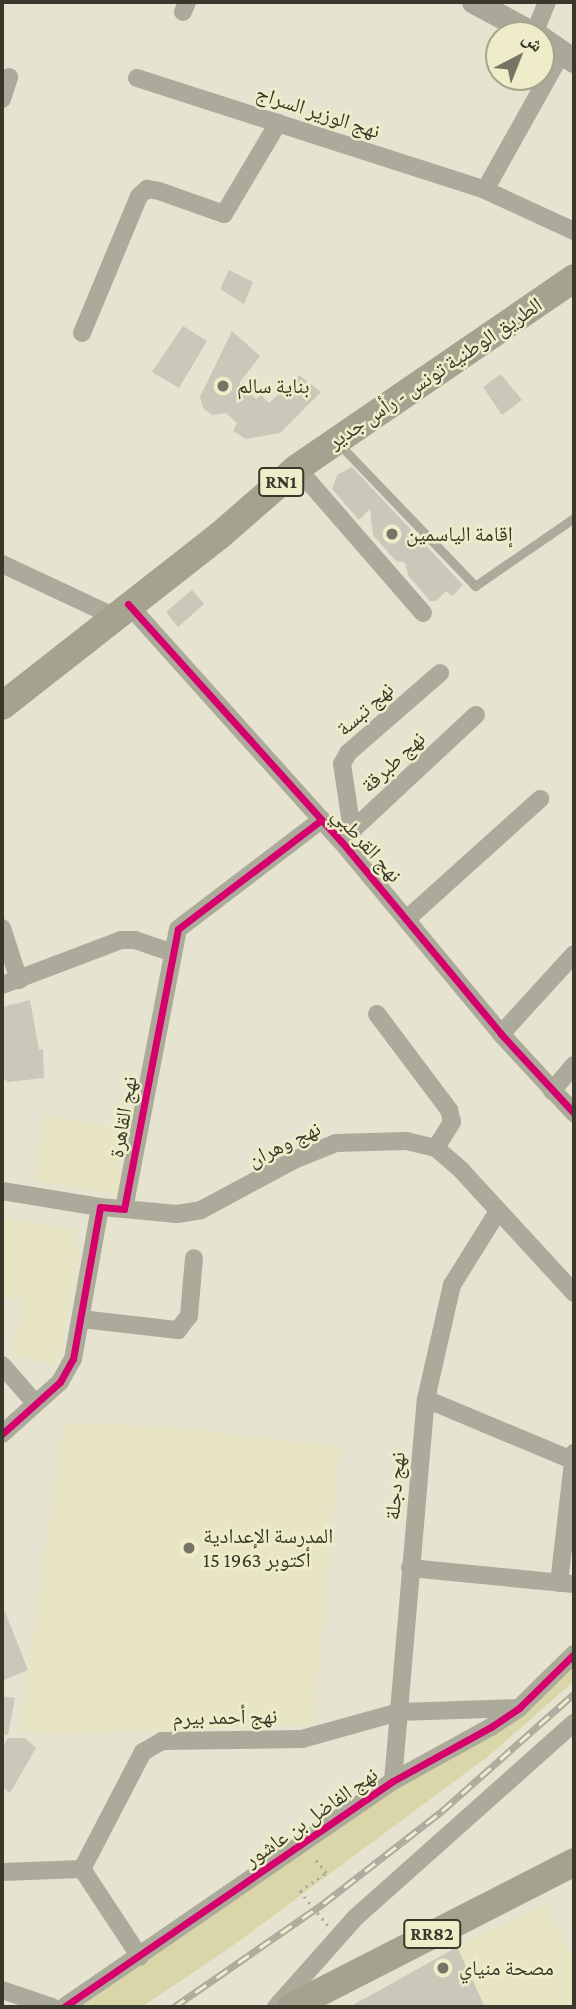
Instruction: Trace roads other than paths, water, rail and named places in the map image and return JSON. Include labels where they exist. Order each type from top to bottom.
[{"type":"main road","points":[[474,2],[509,21]]},
{"type":"main road","name":"الطريق الوطنية تونس - رأس جدير","points":[[6,696],[219,536],[297,468],[335,440],[573,281]]},
{"type":"main road","name":"RR82","points":[[292,2007],[574,1862]]},
{"type":"street","points":[[540,21],[547,2]]},
{"type":"street","points":[[485,190],[568,57]]},
{"type":"street","points":[[2,99],[9,77]]},
{"type":"street","name":"نهج الوزير السراج","points":[[137,78],[485,190],[574,231]]},
{"type":"street","points":[[82,333],[139,196],[147,190],[159,191],[224,214],[278,123]]},
{"type":"street","points":[[297,468],[423,613]]},
{"type":"street","points":[[2,564],[120,610]]},
{"type":"street","name":"نهج القرطبي","points":[[120,610],[321,820],[346,836],[501,1034],[574,1113]]},
{"type":"street","name":"نهج تبسة","points":[[346,836],[342,764],[348,753],[440,673]]},
{"type":"street","name":"نهج طبرقة","points":[[346,836],[476,715]]},
{"type":"street","points":[[408,918],[540,799]]},
{"type":"street","name":"نهج القاهرة","points":[[124,1209],[170,952],[186,919],[321,820]]},
{"type":"street","points":[[2,928],[10,982],[121,940],[135,940],[170,952]]},
{"type":"street","points":[[501,1034],[574,954]]},
{"type":"street","points":[[377,1014],[449,1110],[452,1122],[436,1148],[574,1293]]},
{"type":"street","points":[[552,1091],[574,1065]]},
{"type":"street","name":"نهج وهران","points":[[124,1209],[177,1214],[201,1210],[294,1160],[336,1143],[406,1141],[436,1148]]},
{"type":"street","points":[[2,1191],[124,1209]]},
{"type":"street","points":[[2,1434],[68,1373],[81,1319],[100,1207]]},
{"type":"street","name":"نهج دجلة","points":[[393,1781],[426,1399],[452,1284],[498,1211]]},
{"type":"street","points":[[81,1319],[177,1330],[189,1316],[194,1258]]},
{"type":"street","points":[[2,1365],[35,1404]]},
{"type":"street","points":[[410,1568],[567,1583],[573,1458],[426,1399]]},
{"type":"street","name":"نهج الفاضل بن عاشور","points":[[64,2007],[393,1781],[519,1708],[574,1654]]},
{"type":"street","name":"نهج أحمد بيرم","points":[[82,1869],[151,1745],[162,1741],[302,1739],[399,1712],[519,1708]]},
{"type":"street","points":[[275,2007],[356,1917],[574,1723]]},
{"type":"street","points":[[2,1872],[82,1869],[139,1957]]},
{"type":"street","points":[[2,1990],[52,2007]]},
{"type":"lane","points":[[335,440],[475,586],[574,518]]},
{"type":"railway","points":[[174,2007],[324,1903],[442,1811],[574,1694]]},
{"type":"place","name":"بناية سالم","points":[[223,386]]},
{"type":"place","name":"إقامة الياسمين","points":[[392,534]]},
{"type":"place","name":"المدرسة الإعدادية 15 أكتوبر 1963","points":[[189,1548]]},
{"type":"place","name":"مصحة منياي","points":[[443,1968]]}]
